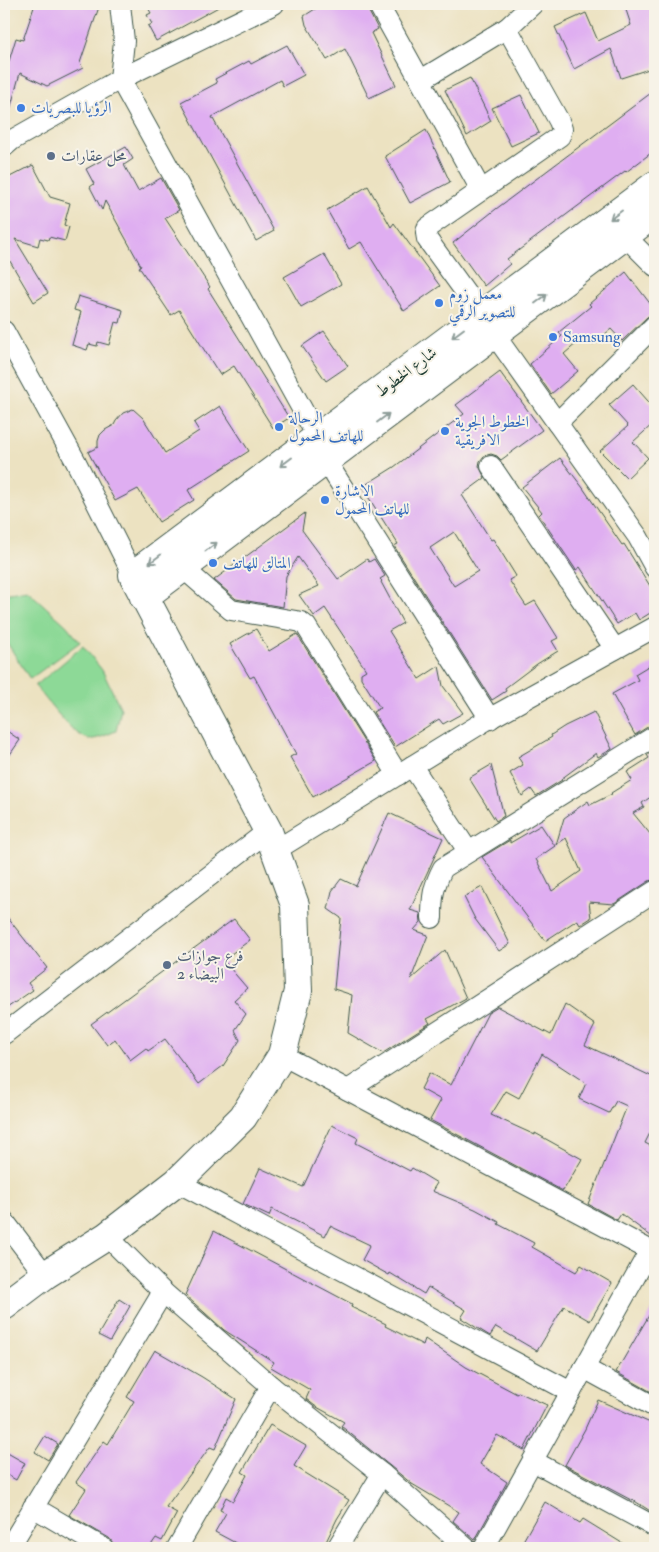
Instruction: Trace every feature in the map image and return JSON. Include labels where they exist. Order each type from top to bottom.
[{"type":"street","points":[[120,4],[124,41],[120,79],[322,450],[490,719]]},
{"type":"street","points":[[6,143],[120,79],[274,4]]},
{"type":"street","points":[[378,4],[481,190]]},
{"type":"street","points":[[421,80],[507,28],[533,4]]},
{"type":"street","points":[[507,28],[560,121],[562,129],[560,136],[428,228],[426,233],[427,239],[638,537],[655,568]]},
{"type":"street","name":"شارع الخطوط","points":[[138,586],[488,325],[655,185]]},
{"type":"street","name":"شارع الخطوط","points":[[488,325],[625,236],[655,213]]},
{"type":"street","points":[[625,236],[655,266]]},
{"type":"street","points":[[557,423],[655,325]]},
{"type":"street","points":[[4,331],[75,460],[138,586],[272,841],[295,905],[298,991],[282,1055],[243,1117],[178,1182],[107,1236],[4,1306]]},
{"type":"street","name":"شارع الخطوط","points":[[138,586],[183,568],[322,450]]},
{"type":"street","points":[[491,466],[615,649]]},
{"type":"street","points":[[183,568],[231,610],[302,622],[405,770],[468,851]]},
{"type":"street","points":[[4,1034],[272,841],[405,770],[490,719],[655,627]]},
{"type":"street","points":[[432,918],[432,896],[437,879],[444,868],[468,851],[655,736]]},
{"type":"street","points":[[348,1090],[655,891]]},
{"type":"street","points":[[282,1055],[652,1252],[584,1368],[484,1548]]},
{"type":"street","points":[[178,1182],[571,1392]]},
{"type":"street","points":[[4,1221],[46,1276]]},
{"type":"street","points":[[107,1236],[163,1292],[271,1386],[382,1474],[466,1548]]},
{"type":"street","points":[[9,1548],[163,1292]]},
{"type":"street","points":[[584,1368],[655,1407]]},
{"type":"street","points":[[177,1548],[271,1386]]},
{"type":"street","points":[[533,1461],[655,1527]]},
{"type":"street","points":[[337,1548],[382,1474]]},
{"type":"street","points":[[33,1507],[103,1548]]},
{"type":"green space","points":[[27,590],[66,625],[80,642],[30,679],[4,638],[4,594]]},
{"type":"green space","points":[[83,646],[102,670],[121,709],[116,731],[92,739],[82,736],[75,731],[35,686]]},
{"type":"building","points":[[35,4],[100,4],[80,63],[83,68],[47,86],[20,73],[8,117],[4,116],[4,60],[9,61],[16,38],[23,40]]},
{"type":"building","points":[[146,4],[224,4],[156,41],[148,26],[152,24],[147,15],[151,13]]},
{"type":"building","points":[[323,4],[366,4],[378,29],[371,33],[396,85],[369,98],[345,49],[327,60],[306,25],[304,16]]},
{"type":"building","points":[[624,4],[655,4],[655,67],[621,78],[611,49],[574,69],[555,27],[586,13],[598,41],[631,25]]},
{"type":"building","points":[[287,45],[304,75],[283,86],[280,80],[212,117],[274,231],[256,241],[181,102],[217,83],[215,79],[249,61],[251,64]]},
{"type":"building","points":[[470,78],[491,121],[467,136],[445,90]]},
{"type":"building","points":[[655,90],[655,150],[507,259],[510,264],[484,286],[453,243]]},
{"type":"building","points":[[521,95],[539,133],[511,146],[492,108]]},
{"type":"building","points":[[426,130],[450,182],[410,203],[385,156]]},
{"type":"building","points":[[126,147],[133,159],[124,165],[138,191],[161,178],[179,210],[165,218],[210,287],[208,289],[289,418],[273,428],[234,366],[220,375],[179,310],[171,315],[139,267],[141,266],[105,201],[102,210],[90,187],[94,184],[86,169]]},
{"type":"building","points":[[33,165],[50,197],[70,203],[64,225],[69,227],[65,241],[49,237],[48,240],[40,238],[38,246],[15,239],[48,293],[34,302],[4,251],[4,180]]},
{"type":"building","points":[[368,186],[391,227],[394,223],[440,286],[404,311],[361,242],[349,249],[327,210]]},
{"type":"building","points":[[324,254],[341,284],[301,307],[284,277]]},
{"type":"building","points":[[626,272],[655,310],[655,313],[647,317],[622,341],[611,329],[592,345],[584,337],[564,354],[578,371],[551,394],[530,364],[562,336],[559,332],[591,306],[589,304]]},
{"type":"building","points":[[78,296],[123,310],[120,323],[115,322],[109,345],[98,342],[97,346],[89,344],[87,350],[72,345],[81,312],[74,310]]},
{"type":"building","points":[[324,331],[348,366],[326,381],[302,346]]},
{"type":"building","points":[[500,372],[542,430],[501,460],[491,454],[484,456],[479,466],[485,478],[462,495],[516,576],[509,580],[526,606],[535,601],[558,638],[552,641],[558,651],[537,664],[505,688],[506,691],[492,700],[394,546],[398,544],[362,487],[394,467],[464,414],[456,405]],"holes":[[[454,532],[478,571],[454,586],[430,548]]]},
{"type":"building","points":[[633,384],[655,409],[655,422],[633,442],[648,458],[627,478],[600,451],[628,426],[609,405]]},
{"type":"building","points":[[220,406],[249,451],[188,490],[194,500],[159,522],[138,489],[115,501],[88,452],[98,447],[100,435],[114,425],[123,413],[133,409],[143,418],[165,453],[199,431],[194,423]]},
{"type":"building","points":[[560,458],[622,545],[624,544],[655,594],[655,610],[639,620],[635,613],[617,624],[580,567],[576,570],[539,515],[542,512],[522,487]]},
{"type":"building","points":[[305,513],[302,530],[338,579],[367,559],[369,562],[374,559],[385,576],[380,579],[381,582],[403,623],[389,631],[419,679],[439,666],[443,686],[463,713],[443,724],[439,719],[395,747],[373,712],[380,708],[361,678],[361,673],[366,670],[325,608],[314,616],[299,595],[319,586],[298,557],[286,576],[283,607],[236,599],[214,580]]},
{"type":"building","points":[[256,629],[269,651],[297,634],[376,761],[313,797],[290,757],[296,754],[254,676],[250,678],[230,644]]},
{"type":"building","points":[[655,662],[655,724],[635,735],[612,694],[638,680],[635,674]]},
{"type":"building","points":[[594,712],[612,749],[598,757],[596,753],[562,780],[536,796],[531,789],[522,796],[510,773],[523,765],[518,757],[552,737],[551,735],[565,726]]},
{"type":"building","points":[[4,729],[20,740],[4,763]]},
{"type":"building","points":[[655,750],[655,794],[642,803],[644,807],[633,813],[655,840],[655,879],[614,904],[589,902],[591,918],[580,925],[577,920],[545,941],[482,857],[510,840],[510,843],[541,825],[555,846],[536,859],[552,891],[581,871],[566,838],[556,845],[564,818],[588,801],[590,805],[612,794],[632,780],[627,772],[649,758],[647,755]]},
{"type":"building","points":[[491,765],[504,816],[496,821],[469,778]]},
{"type":"building","points":[[389,813],[443,838],[410,910],[420,913],[421,922],[414,930],[428,935],[411,979],[445,950],[466,998],[427,1019],[430,1023],[383,1053],[348,1033],[352,995],[334,989],[341,918],[328,909],[332,891],[341,879],[356,886]]},
{"type":"building","points":[[482,887],[510,944],[499,951],[475,919],[464,897]]},
{"type":"building","points":[[4,913],[47,968],[28,983],[33,990],[4,1010]]},
{"type":"building","points":[[234,919],[250,940],[223,960],[247,988],[234,1000],[246,1014],[235,1030],[240,1040],[223,1066],[199,1084],[165,1039],[148,1051],[146,1048],[130,1060],[115,1039],[107,1045],[91,1024]]},
{"type":"building","points":[[565,1004],[595,1025],[585,1045],[655,1078],[655,1123],[645,1143],[655,1148],[655,1239],[621,1214],[617,1220],[588,1204],[627,1106],[616,1101],[609,1113],[579,1099],[586,1083],[542,1054],[519,1098],[506,1091],[491,1115],[535,1135],[535,1133],[582,1159],[563,1191],[430,1120],[441,1100],[421,1089],[429,1073],[451,1085],[488,1013],[498,1007],[551,1035]]},
{"type":"building","points":[[332,1125],[358,1138],[356,1143],[410,1171],[412,1168],[437,1183],[432,1191],[475,1209],[499,1222],[498,1224],[534,1243],[532,1247],[576,1272],[581,1265],[612,1283],[590,1321],[564,1306],[537,1351],[496,1327],[490,1336],[461,1318],[466,1310],[428,1287],[424,1294],[390,1273],[389,1275],[362,1260],[370,1245],[330,1226],[325,1236],[272,1209],[269,1216],[243,1204],[260,1168],[303,1187]]},
{"type":"building","points":[[214,1231],[352,1304],[351,1307],[386,1324],[385,1326],[423,1345],[425,1339],[466,1367],[517,1394],[518,1392],[547,1405],[524,1450],[497,1435],[480,1464],[507,1482],[475,1540],[453,1521],[459,1512],[412,1484],[341,1426],[344,1422],[306,1399],[310,1390],[271,1367],[274,1362],[224,1330],[185,1295]]},
{"type":"building","points":[[119,1299],[130,1306],[110,1341],[98,1335]]},
{"type":"building","points":[[655,1305],[655,1394],[616,1372]]},
{"type":"building","points":[[155,1350],[236,1399],[215,1449],[210,1447],[166,1507],[177,1513],[162,1541],[156,1538],[149,1548],[117,1548],[109,1538],[69,1515],[86,1489],[76,1482],[104,1441],[108,1444],[134,1401],[127,1397]]},
{"type":"building","points":[[598,1400],[655,1425],[655,1514],[633,1500],[565,1465],[585,1429]]},
{"type":"building","points":[[270,1425],[306,1446],[294,1466],[349,1500],[337,1519],[323,1548],[245,1548],[215,1532],[226,1513],[220,1510],[226,1497],[233,1501],[247,1475],[242,1472]]},
{"type":"building","points":[[45,1436],[58,1444],[48,1460],[35,1452]]},
{"type":"building","points":[[4,1451],[25,1463],[16,1480],[4,1473]]},
{"type":"building","points":[[545,1502],[580,1523],[583,1519],[630,1548],[519,1548]]},
{"type":"place","name":"الرؤيا للبصريات","points":[[21,108]]},
{"type":"place","name":"محل عقارات","points":[[51,156]]},
{"type":"place","name":"معمل زوم للتصوير الرقمي","points":[[439,303]]},
{"type":"place","name":"Samsung","points":[[553,337]]},
{"type":"place","name":"الرحالة للهاتف المحمول","points":[[279,427]]},
{"type":"place","name":"الخطوط الجوية الافريقية","points":[[445,431]]},
{"type":"place","name":"الاشارة للهاتف المحمول","points":[[325,500]]},
{"type":"place","name":"المتالق للهاتف","points":[[213,563]]},
{"type":"place","name":"فرع جوازات البيضاء 2","points":[[167,965]]}]
